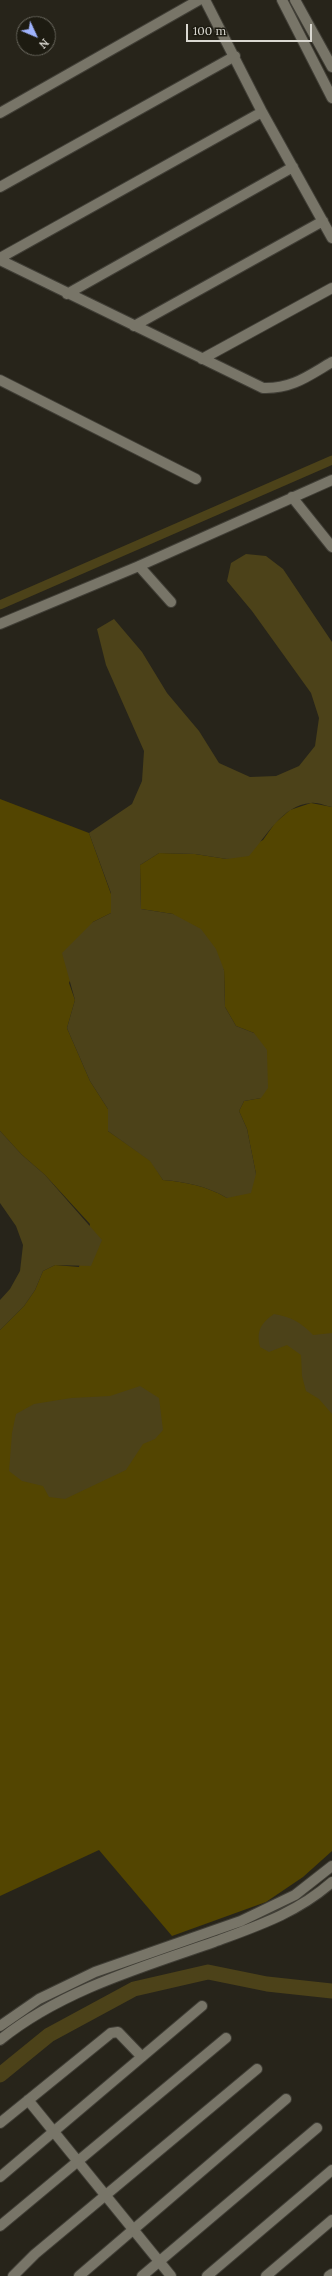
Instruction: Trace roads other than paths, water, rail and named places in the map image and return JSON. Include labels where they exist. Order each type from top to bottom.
[{"type":"street","points":[[0,113],[199,0]]},
{"type":"street","points":[[205,0],[235,56],[262,112],[294,167],[332,238]]},
{"type":"street","points":[[282,0],[332,98]]},
{"type":"street","points":[[295,0],[332,67]]},
{"type":"street","points":[[0,187],[235,56]]},
{"type":"street","points":[[0,259],[262,112]]},
{"type":"street","points":[[67,294],[294,167]]},
{"type":"street","points":[[134,326],[323,221]]},
{"type":"street","points":[[0,259],[67,294],[262,388],[280,389],[299,382],[332,362]]},
{"type":"street","points":[[202,359],[332,288]]},
{"type":"street","points":[[0,380],[196,479]]},
{"type":"street","points":[[0,624],[139,566],[332,480]]},
{"type":"street","points":[[292,497],[332,547]]},
{"type":"street","points":[[139,566],[171,602]]},
{"type":"street","points":[[0,2026],[39,1999],[88,1975],[241,1921],[296,1895],[332,1866]]},
{"type":"street","points":[[0,2040],[62,2000],[170,1957],[278,1919],[303,1906],[332,1882]]},
{"type":"street","points":[[0,2177],[202,2006]]},
{"type":"street","points":[[0,2123],[111,2033],[118,2032],[142,2057]]},
{"type":"street","points":[[0,2226],[226,2038]]},
{"type":"street","points":[[13,2276],[35,2254],[257,2069]]},
{"type":"street","points":[[79,2276],[132,2229],[286,2099]]},
{"type":"street","points":[[28,2100],[76,2162],[171,2276]]},
{"type":"street","points":[[142,2276],[317,2128]]},
{"type":"street","points":[[207,2276],[332,2170]]},
{"type":"street","points":[[266,2276],[332,2220]]},
{"type":"waterway","points":[[0,605],[332,460]]},
{"type":"waterway","points":[[0,2075],[49,2035],[134,1989],[208,1972],[267,1984],[332,1991]]}]
